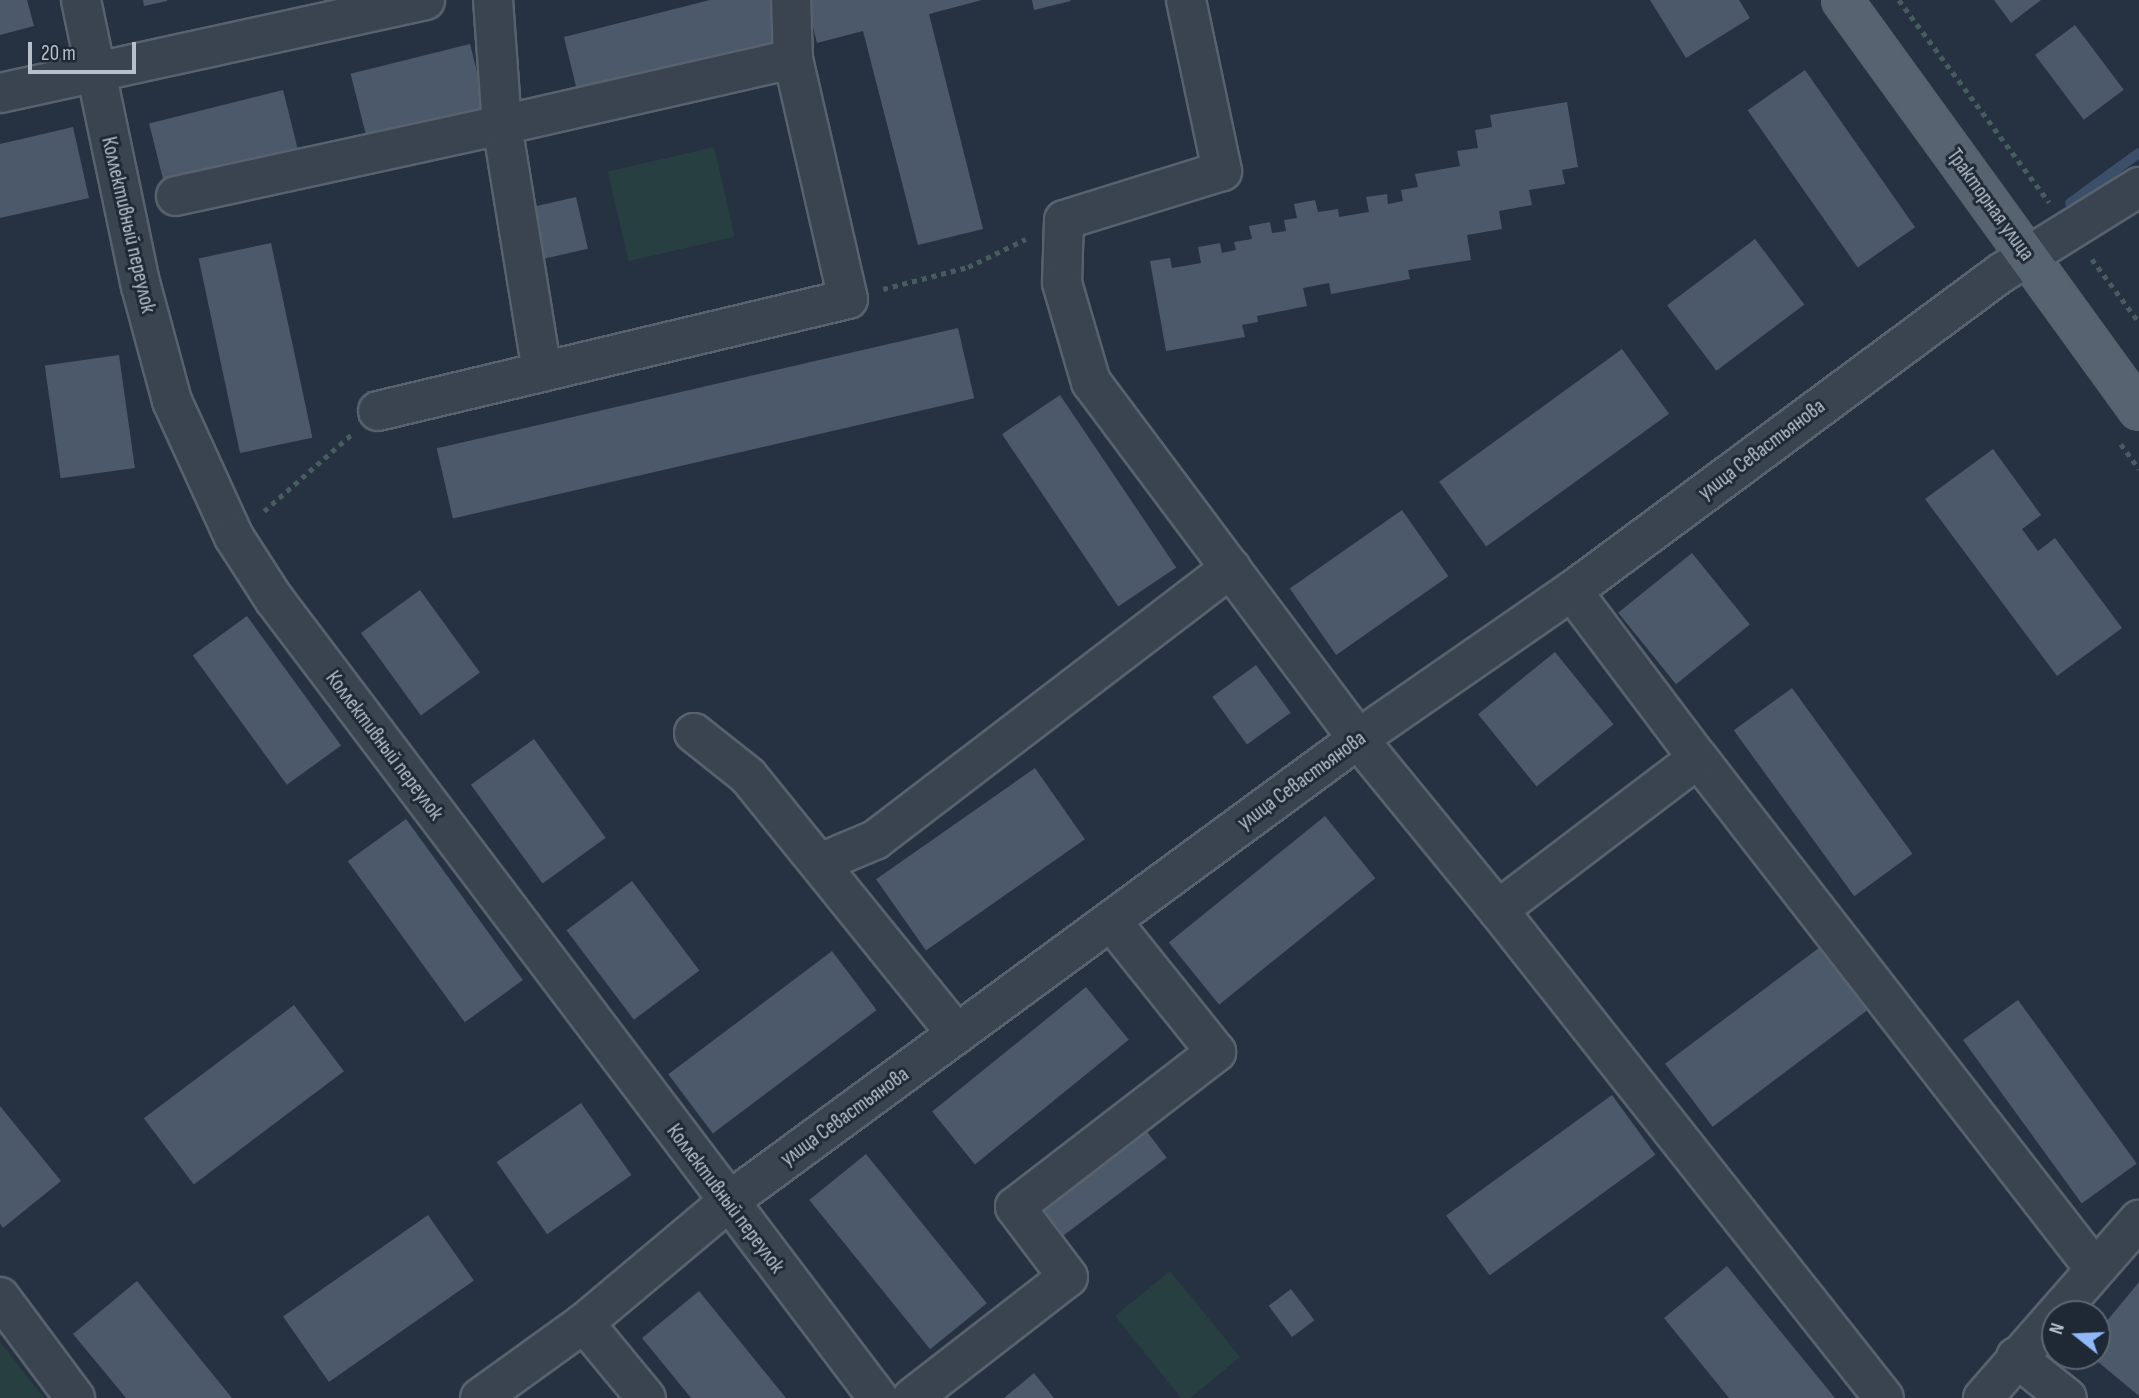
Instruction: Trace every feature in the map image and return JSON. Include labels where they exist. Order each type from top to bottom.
[{"type":"main road","name":"Тракторная улица","points":[[1842,0],[2139,410]]},
{"type":"street","name":"Коллективный переулок","points":[[80,0],[141,286],[172,401],[234,537],[274,599],[727,1202],[878,1398]]},
{"type":"street","points":[[0,93],[95,70],[425,0]]},
{"type":"street","points":[[494,0],[502,125],[542,372]]},
{"type":"street","points":[[378,411],[848,299],[793,59],[791,0]]},
{"type":"street","points":[[1186,0],[1222,172],[1064,220],[1062,284],[1091,382],[1358,739],[1498,911],[1884,1398]]},
{"type":"street","points":[[176,196],[793,59]]},
{"type":"street","name":"улица Севастьянова","points":[[480,1398],[584,1323],[727,1202],[1358,739],[1572,591],[2026,255],[2072,232],[2139,187]]},
{"type":"street","points":[[820,863],[875,840],[1231,568]]},
{"type":"street","points":[[1572,591],[1698,758],[2095,1269]]},
{"type":"street","points":[[694,733],[748,776],[957,1034]]},
{"type":"street","points":[[1498,911],[1698,758]]},
{"type":"street","points":[[912,1398],[1068,1277],[1015,1207],[1216,1052],[1111,921]]},
{"type":"street","points":[[1983,1398],[2016,1357],[2139,1220]]},
{"type":"street","points":[[0,1297],[75,1398]]},
{"type":"street","points":[[584,1323],[646,1398]]},
{"type":"street","points":[[2016,1357],[2067,1398]]},
{"type":"path","points":[[1899,0],[2139,322]]},
{"type":"path","points":[[848,299],[968,267],[1064,220]]},
{"type":"path","points":[[234,537],[378,411]]},
{"type":"green space","points":[[714,147],[735,237],[628,261],[608,172]]},
{"type":"green space","points":[[1170,1271],[1240,1357],[1190,1398],[1181,1398],[1115,1316]]},
{"type":"green space","points":[[0,1342],[44,1398],[0,1398]]},
{"type":"building","points":[[0,0],[27,0],[34,26],[0,35]]},
{"type":"building","points":[[143,0],[167,0],[167,1],[144,6]]},
{"type":"building","points":[[710,0],[771,0],[783,47],[579,99],[564,37]]},
{"type":"building","points":[[806,0],[982,0],[929,14],[983,229],[918,245],[863,31],[817,43]]},
{"type":"building","points":[[1032,0],[1070,0],[1071,1],[1034,10]]},
{"type":"building","points":[[1650,0],[1739,0],[1750,18],[1686,58]]},
{"type":"building","points":[[1994,0],[2041,0],[2011,23]]},
{"type":"building","points":[[2075,25],[2124,90],[2084,120],[2035,55]]},
{"type":"building","points":[[470,44],[488,115],[368,145],[351,74]]},
{"type":"building","points":[[1805,70],[1915,227],[1858,267],[1748,110]]},
{"type":"building","points":[[283,90],[300,158],[166,191],[149,123]]},
{"type":"building","points":[[1567,102],[1578,167],[1562,170],[1565,184],[1529,190],[1532,205],[1499,211],[1502,229],[1467,235],[1471,260],[1408,270],[1410,279],[1331,294],[1329,283],[1303,288],[1307,306],[1257,316],[1258,322],[1242,325],[1245,337],[1166,351],[1150,261],[1170,258],[1172,268],[1201,263],[1198,247],[1220,243],[1222,253],[1236,250],[1234,242],[1252,239],[1249,226],[1270,222],[1272,233],[1286,231],[1284,220],[1297,218],[1294,204],[1315,200],[1318,212],[1338,209],[1339,217],[1369,212],[1366,197],[1387,194],[1388,204],[1403,201],[1401,190],[1418,187],[1415,174],[1460,166],[1457,151],[1478,148],[1475,130],[1492,127],[1490,115]]},
{"type":"building","points":[[73,127],[89,198],[0,218],[0,144]]},
{"type":"building","points":[[576,197],[588,249],[542,259],[530,208]]},
{"type":"building","points":[[1755,239],[1804,304],[1716,371],[1667,305]]},
{"type":"building","points":[[271,243],[312,438],[240,453],[199,258]]},
{"type":"building","points":[[958,328],[974,398],[453,519],[437,448]]},
{"type":"building","points":[[1622,349],[1669,414],[1486,547],[1439,482]]},
{"type":"building","points":[[119,355],[135,468],[61,478],[45,365]]},
{"type":"building","points":[[1060,395],[1176,567],[1118,607],[1002,434]]},
{"type":"building","points":[[1993,449],[2041,515],[2022,529],[2038,551],[2055,538],[2122,628],[2057,676],[1925,499]]},
{"type":"building","points":[[1402,510],[1448,576],[1336,655],[1290,589]]},
{"type":"building","points":[[1692,553],[1750,624],[1676,684],[1618,613]]},
{"type":"building","points":[[420,590],[480,673],[421,715],[361,633]]},
{"type":"building","points":[[247,616],[341,745],[287,785],[193,655]]},
{"type":"building","points":[[1555,652],[1614,724],[1537,787],[1478,714]]},
{"type":"building","points":[[1256,665],[1291,713],[1247,744],[1212,697]]},
{"type":"building","points":[[1792,688],[1912,854],[1854,896],[1734,730]]},
{"type":"building","points":[[534,739],[606,838],[543,884],[471,785]]},
{"type":"building","points":[[1035,768],[1085,839],[926,951],[876,879]]},
{"type":"building","points":[[1325,816],[1375,878],[1219,1005],[1169,942]]},
{"type":"building","points":[[406,819],[523,980],[465,1022],[348,861]]},
{"type":"building","points":[[632,881],[699,970],[634,1020],[567,930]]},
{"type":"building","points":[[1828,941],[1876,1004],[1713,1127],[1665,1064]]},
{"type":"building","points":[[832,951],[877,1010],[713,1133],[668,1074]]},
{"type":"building","points":[[1086,987],[1129,1040],[975,1164],[932,1112]]},
{"type":"building","points":[[2018,1000],[2137,1163],[2082,1203],[1963,1040]]},
{"type":"building","points":[[294,1005],[344,1071],[194,1184],[144,1118]]},
{"type":"building","points":[[1612,1095],[1655,1155],[1490,1275],[1446,1215]]},
{"type":"building","points":[[581,1103],[631,1175],[547,1234],[497,1162]]},
{"type":"building","points":[[0,1106],[61,1181],[3,1228],[0,1224]]},
{"type":"building","points":[[1145,1129],[1167,1158],[1059,1239],[1037,1210]]},
{"type":"building","points":[[866,1154],[987,1303],[930,1349],[809,1200]]},
{"type":"building","points":[[428,1215],[474,1281],[329,1382],[283,1317]]},
{"type":"building","points":[[1727,1266],[1835,1398],[1729,1398],[1664,1318]]},
{"type":"building","points":[[137,1281],[232,1398],[126,1398],[73,1334]]},
{"type":"building","points":[[2139,1282],[2139,1396],[2108,1370],[2111,1370],[2111,1316]]},
{"type":"building","points":[[1291,1289],[1314,1320],[1292,1337],[1269,1306]]},
{"type":"building","points":[[699,1291],[786,1398],[691,1398],[642,1338]]},
{"type":"building","points":[[1034,1373],[1054,1398],[1004,1398]]},
{"type":"waterway","points":[[2070,203],[2139,153]]}]
